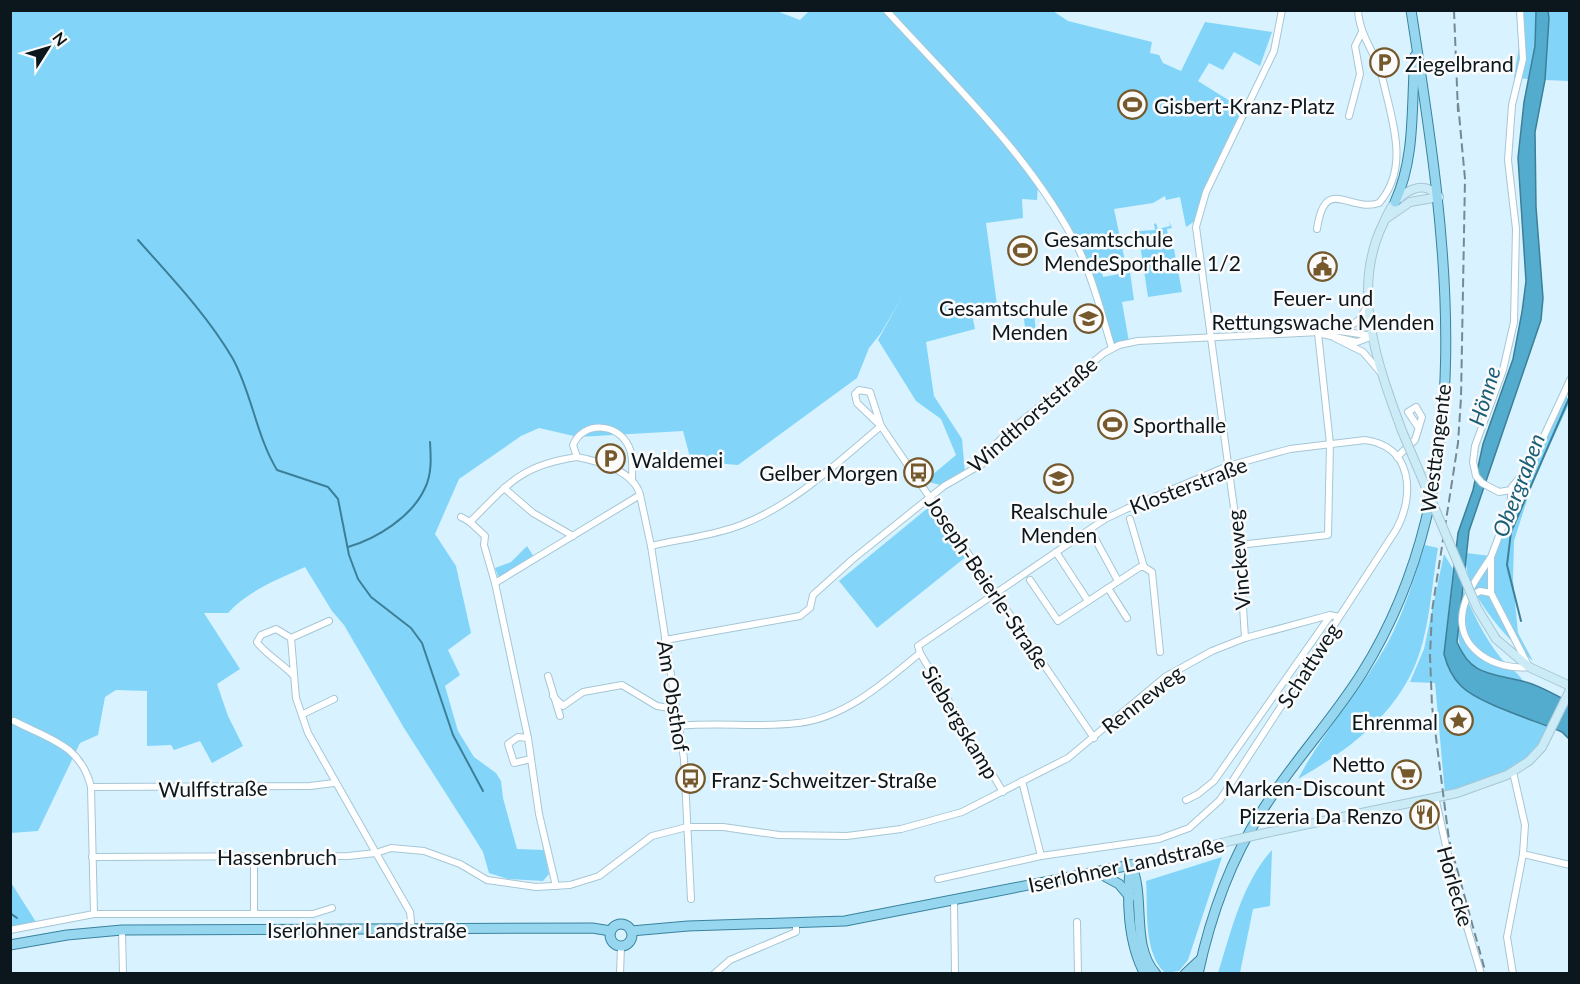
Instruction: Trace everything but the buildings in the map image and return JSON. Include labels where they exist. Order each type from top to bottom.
[{"type":"main road","name":"Westtangente","points":[[1198,974],[1221,896],[1254,825],[1361,674],[1388,626],[1413,570],[1434,488],[1442,421],[1446,303],[1439,197],[1412,10]]},
{"type":"main road","points":[[1395,202],[1409,154],[1416,39]]},
{"type":"main road","points":[[1131,865],[1130,897],[1135,952],[1145,974]]},
{"type":"main road","points":[[1131,865],[1138,879],[1142,940],[1148,964],[1156,974]]},
{"type":"main road","name":"Iserlohner Landstraße","points":[[631,931],[688,926],[846,921],[1131,865]]},
{"type":"main road","points":[[1097,872],[1119,884],[1130,897]]},
{"type":"main road","points":[[621,924],[631,931],[629,942],[621,946],[611,940],[611,931],[621,924]]},
{"type":"main road","name":"Iserlohner Landstraße","points":[[10,945],[67,935],[122,930],[412,930],[592,927],[611,931]]},
{"type":"main road","points":[[1185,974],[1202,958]]},
{"type":"street","points":[[886,10],[1005,138],[1043,189],[1081,254],[1112,348]]},
{"type":"street","name":"Vinckeweg","points":[[1245,638],[1239,545],[1213,339],[1197,236],[1198,219],[1206,192],[1274,51],[1282,10]]},
{"type":"street","points":[[1317,229],[1321,211],[1328,200],[1339,197],[1361,204],[1379,202],[1387,193],[1395,175],[1397,155],[1395,129],[1381,72],[1362,32],[1358,10]]},
{"type":"street","points":[[1511,490],[1499,492],[1486,485],[1476,476],[1473,462],[1475,446],[1503,370],[1516,304],[1516,229],[1508,160],[1512,105],[1523,59],[1520,10]]},
{"type":"street","points":[[1349,116],[1360,74],[1355,46],[1362,32]]},
{"type":"street","points":[[1439,197],[1428,188],[1421,187],[1409,191],[1395,202],[1384,221],[1370,259],[1368,304],[1382,375],[1402,431],[1477,608],[1489,630],[1509,652],[1568,691]]},
{"type":"street","points":[[1384,221],[1410,202],[1439,197]]},
{"type":"street","points":[[1343,331],[1359,320],[1368,304]]},
{"type":"street","name":"Windthorststraße","points":[[665,640],[800,616],[810,608],[813,595],[930,496],[982,464],[988,452],[1004,436],[1112,348],[1138,341],[1343,331],[1373,336]]},
{"type":"street","points":[[1239,545],[1328,535],[1330,444],[1318,333]]},
{"type":"street","name":"Windthorststraße","points":[[1318,333],[1361,342],[1373,336]]},
{"type":"street","name":"Windthorststraße","points":[[1335,338],[1363,352],[1382,375]]},
{"type":"street","points":[[1529,667],[1504,667],[1488,661],[1476,651],[1464,630],[1463,612],[1466,599],[1491,557],[1510,507],[1511,490],[1528,469],[1569,380]]},
{"type":"street","name":"Joseph-Beierle-Straße","points":[[881,426],[870,393],[859,390],[855,394],[857,404],[881,426],[1094,738]]},
{"type":"street","points":[[495,583],[640,495],[632,480],[632,456],[628,444],[606,429],[596,426],[586,428],[577,435],[573,445],[577,457]]},
{"type":"street","points":[[651,546],[739,526],[758,518],[797,495],[881,426]]},
{"type":"street","points":[[1397,457],[1415,440],[1418,427]]},
{"type":"street","name":"Klosterstraße","points":[[995,593],[1105,519],[1228,466],[1290,449],[1377,441],[1397,457]]},
{"type":"street","points":[[470,522],[504,488],[523,473],[547,461],[577,457],[599,461],[632,480]]},
{"type":"street","name":"Schattweg","points":[[938,879],[1041,856],[1159,839],[1189,828],[1220,800],[1395,530],[1405,511],[1409,493],[1406,475],[1397,457]]},
{"type":"street","points":[[504,488],[532,513],[573,536]]},
{"type":"street","name":"Am Obsthof","points":[[640,495],[651,546],[686,782],[690,898]]},
{"type":"street","points":[[461,517],[470,522],[484,536],[484,545],[495,583],[528,738],[539,814],[556,886]]},
{"type":"street","points":[[1130,519],[1144,567],[1152,572],[1160,652]]},
{"type":"street","points":[[1094,537],[1118,581]]},
{"type":"street","points":[[1056,552],[1088,601]]},
{"type":"street","points":[[1491,557],[1491,593],[1529,667]]},
{"type":"street","points":[[1030,580],[1058,621],[1140,567],[1144,567]]},
{"type":"street","points":[[1108,588],[1127,618]]},
{"type":"street","points":[[1466,599],[1480,591],[1491,593]]},
{"type":"street","points":[[679,726],[719,722],[772,725],[819,718],[872,693],[920,653],[918,646],[995,593]]},
{"type":"street","name":"Schattweg","points":[[1186,800],[1214,781],[1330,615]]},
{"type":"street","name":"Renneweg","points":[[687,827],[723,826],[779,835],[847,836],[901,829],[951,816],[1068,758],[1176,669],[1245,638],[1330,615],[1339,616]]},
{"type":"street","points":[[291,638],[329,621]]},
{"type":"street","points":[[293,675],[257,642],[268,630],[276,629],[291,638],[294,651],[293,675],[296,698],[308,733],[334,783],[407,906],[412,930]]},
{"type":"street","name":"Siebergskamp","points":[[920,653],[1003,792]]},
{"type":"street","points":[[548,676],[560,716]]},
{"type":"street","points":[[553,696],[563,706],[583,692],[622,685],[657,706],[675,709]]},
{"type":"street","name":"Iserlohner Landstraße","points":[[1131,865],[1270,832],[1457,794],[1513,772],[1537,754],[1552,728],[1568,691]]},
{"type":"street","points":[[303,714],[334,699]]},
{"type":"street","points":[[14,721],[77,755],[85,768],[91,787],[94,914]]},
{"type":"street","points":[[528,738],[518,737],[508,744],[514,763],[531,759]]},
{"type":"street","points":[[1513,772],[1526,825],[1523,854],[1507,937],[1513,974]]},
{"type":"street","name":"Siebergskamp","points":[[1022,781],[1041,856]]},
{"type":"street","name":"Wulffstraße","points":[[91,787],[310,786],[334,783]]},
{"type":"street","name":"Horlecke","points":[[1435,797],[1453,880],[1480,974]]},
{"type":"street","name":"Hassenbruch","points":[[92,857],[348,856],[376,853],[391,848],[424,851],[460,864],[487,880],[523,886],[556,886],[599,876],[652,836],[687,827]]},
{"type":"street","points":[[1523,854],[1569,865]]},
{"type":"street","name":"Iserlohner Landstraße","points":[[254,856],[254,914]]},
{"type":"street","points":[[954,901],[955,974]]},
{"type":"street","name":"Iserlohner Landstraße","points":[[10,930],[94,914],[314,914],[332,908]]},
{"type":"street","points":[[1077,922],[1078,974]]},
{"type":"street","points":[[714,974],[730,960],[746,951],[796,932],[796,924]]},
{"type":"street","points":[[122,930],[123,974]]},
{"type":"street","points":[[620,974],[621,946]]},
{"type":"shaded area","points":[[774,10],[800,20],[810,10],[1053,11],[1068,21],[1152,42],[1150,53],[1159,55],[1163,63],[1181,71],[1205,22],[1272,32],[1260,66],[1234,52],[1223,70],[1209,63],[1198,81],[1246,111],[1206,192],[1198,219],[1186,227],[1180,197],[1166,200],[1165,196],[1153,203],[1114,209],[1125,261],[1116,262],[1114,258],[1100,260],[1103,277],[1130,272],[1134,300],[1122,302],[1129,342],[1112,348],[1081,254],[1038,185],[1037,200],[1022,199],[1023,218],[986,223],[997,305],[971,310],[975,329],[926,342],[934,396],[962,439],[965,473],[944,486],[925,481],[956,455],[941,419],[916,401],[878,340],[902,297],[881,333],[869,348],[857,378],[738,465],[691,461],[683,431],[578,437],[539,428],[521,436],[459,479],[435,534],[456,566],[471,633],[448,650],[460,675],[445,686],[458,731],[474,757],[496,773],[501,781],[503,798],[517,849],[544,850],[549,874],[543,881],[508,879],[489,873],[483,852],[404,728],[344,625],[332,611],[305,567],[254,592],[228,613],[204,613],[240,669],[217,684],[228,716],[243,746],[212,763],[200,741],[174,750],[171,745],[147,746],[147,691],[116,690],[105,697],[98,735],[80,743],[38,831],[11,833],[11,11]]},
{"type":"shaded area","points":[[1516,11],[1536,11],[1535,46],[1528,79],[1514,78],[1520,40]]},
{"type":"shaded area","points":[[1536,11],[1548,11],[1549,18],[1545,80],[1535,132],[1536,207],[1543,298],[1541,320],[1469,531],[1457,642],[1475,667],[1491,674],[1534,685],[1569,702],[1569,739],[1562,732],[1494,706],[1469,693],[1452,675],[1444,654],[1458,533],[1473,490],[1483,444],[1513,359],[1522,312],[1526,281],[1518,158],[1524,102],[1535,46]]},
{"type":"shaded area","points":[[1548,11],[1569,11],[1569,81],[1545,80]]},
{"type":"shaded area","points":[[1169,221],[1172,228],[1167,229],[1169,241],[1173,241],[1171,249],[1174,249],[1182,292],[1148,297],[1138,231],[1155,230],[1154,224],[1156,223],[1158,229],[1170,226]]},
{"type":"shaded area","points":[[1034,312],[1036,333],[1026,334],[1023,313]]},
{"type":"shaded area","points":[[1562,394],[1569,399],[1569,404],[1533,481],[1514,541],[1513,580],[1518,633],[1533,661],[1499,627],[1478,598],[1466,567],[1466,553],[1491,556],[1507,513],[1516,509],[1530,475],[1529,469]]},
{"type":"shaded area","points":[[929,507],[967,556],[877,628],[839,581]]},
{"type":"shaded area","points":[[1425,545],[1438,548],[1427,626],[1413,670],[1392,705],[1364,734],[1332,758],[1298,779],[1387,644],[1404,608]]},
{"type":"shaded area","points":[[527,546],[534,557],[499,579],[495,568],[511,562]]},
{"type":"shaded area","points":[[1444,554],[1453,569],[1444,654],[1450,669],[1473,693],[1503,709],[1550,727],[1530,754],[1518,764],[1492,777],[1445,794],[1435,683],[1410,682],[1424,649]]},
{"type":"shaded area","points":[[1461,586],[1488,640],[1500,657],[1523,681],[1499,677],[1482,671],[1470,663],[1463,653],[1458,626]]},
{"type":"shaded area","points":[[1272,850],[1270,906],[1253,909],[1240,973],[1218,973],[1245,893]]},
{"type":"shaded area","points":[[1222,857],[1188,960],[1179,971],[1165,973],[1153,954],[1150,942],[1146,881]]},
{"type":"shaded area","points":[[10,881],[36,922],[11,930],[10,930]]},
{"type":"waterway","points":[[138,240],[201,312],[233,359],[245,386],[264,443],[277,470],[328,487],[338,499],[349,555],[358,579],[371,597],[411,628],[422,643],[453,735],[483,791]]},
{"type":"waterway","name":"Obergraben","points":[[1521,621],[1507,565],[1511,532],[1570,396]]},
{"type":"waterway","points":[[348,547],[392,525],[419,499],[429,477],[430,442]]},
{"type":"waterway","points":[[10,913],[17,918]]},
{"type":"railway","points":[[1454,10],[1458,112]]},
{"type":"railway","points":[[1458,103],[1465,179],[1461,398],[1458,443],[1432,611],[1430,656],[1432,706],[1449,840],[1486,974]]},
{"type":"place","name":"Ziegelbrand","points":[[1384,63]]},
{"type":"place","name":"Gisbert-Kranz-Platz","points":[[1133,105]]},
{"type":"place","name":"Gesamtschule MendeSporthalle 1/2","points":[[1023,250]]},
{"type":"place","name":"Feuer- und Rettungswache Menden","points":[[1323,266]]},
{"type":"place","name":"Gesamtschule Menden","points":[[1089,319]]},
{"type":"place","name":"Sporthalle","points":[[1112,424]]},
{"type":"place","name":"Waldemei","points":[[610,459]]},
{"type":"place","name":"Gelber Morgen","points":[[919,472]]},
{"type":"place","name":"Realschule Menden","points":[[1059,479]]},
{"type":"place","name":"Ehrenmal","points":[[1459,721]]},
{"type":"place","name":"Netto Marken-Discount","points":[[1406,775]]},
{"type":"place","name":"Franz-Schweitzer-Straße","points":[[690,779]]},
{"type":"place","name":"Pizzeria Da Renzo","points":[[1424,815]]},
{"type":"water label","name":"Hönne","points":[[1484,396]]}]
